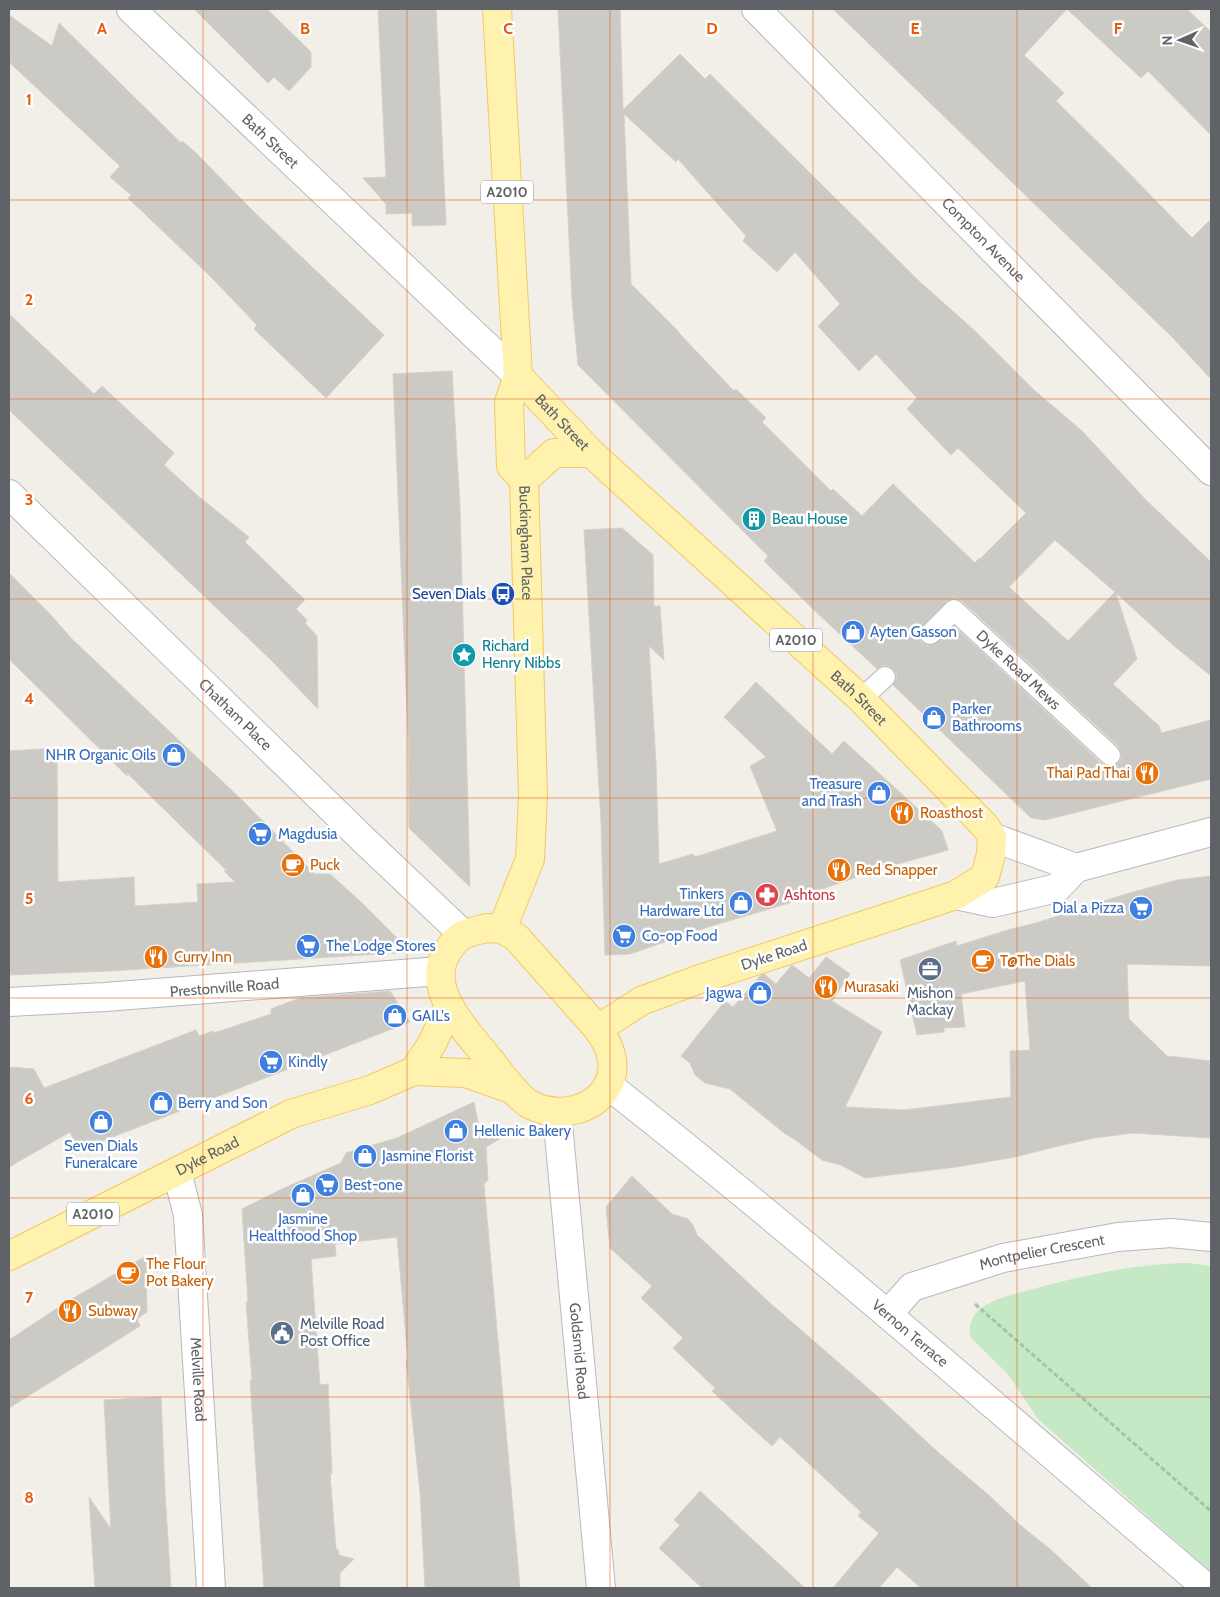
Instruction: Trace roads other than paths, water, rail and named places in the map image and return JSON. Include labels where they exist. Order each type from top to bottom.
[{"type":"main road","name":"Buckingham Place","points":[[497,9],[518,376],[509,402],[511,466],[524,480],[533,796],[530,860],[502,929]]},
{"type":"main road","name":"Bath Street","points":[[518,376],[591,453],[861,699],[985,826],[992,837]]},
{"type":"main road","points":[[524,480],[554,453],[591,453]]},
{"type":"main road","name":"Dyke Road","points":[[598,1029],[641,1000],[956,895],[985,877],[991,854],[992,837]]},
{"type":"main road","points":[[440,971],[442,960],[454,942],[463,934],[487,928],[502,929],[517,938],[606,1039],[612,1059],[612,1073],[608,1085]]},
{"type":"main road","name":"Dyke Road","points":[[440,971],[442,988],[457,1019],[514,1090],[531,1105],[557,1113],[580,1109],[600,1097],[608,1085]]},
{"type":"main road","points":[[414,1071],[433,1042],[449,1005]]},
{"type":"main road","name":"Dyke Road","points":[[9,1256],[291,1114],[370,1090],[414,1071],[466,1073],[514,1090]]},
{"type":"street","name":"Bath Street","points":[[131,9],[518,376]]},
{"type":"street","name":"Compton Avenue","points":[[756,9],[1211,472]]},
{"type":"street","name":"Chatham Place","points":[[9,494],[463,934]]},
{"type":"street","points":[[956,895],[993,903],[1057,888],[1076,868],[1211,832]]},
{"type":"street","points":[[992,837],[1076,868]]},
{"type":"street","name":"Prestonville Road","points":[[9,1002],[105,997],[440,971]]},
{"type":"street","name":"Vernon Terrace","points":[[608,1085],[699,1156],[888,1314],[1207,1588]]},
{"type":"street","name":"Goldsmid Road","points":[[557,1113],[601,1588]]},
{"type":"street","name":"Melville Road","points":[[177,1172],[188,1215],[211,1588]]},
{"type":"street","name":"Montpelier Crescent","points":[[888,1314],[912,1287],[1003,1258],[1118,1237],[1171,1233],[1211,1236]]},
{"type":"lane","name":"Dyke Road Mews","points":[[930,634],[954,610],[1110,755]]},
{"type":"lane","points":[[861,699],[885,677]]},
{"type":"place","name":"Beau House","points":[[754,519]]},
{"type":"place","name":"Seven Dials","points":[[503,594]]},
{"type":"place","name":"Ayten Gasson","points":[[853,632]]},
{"type":"place","name":"Richard Henry Nibbs","points":[[464,655]]},
{"type":"place","name":"Parker Bathrooms","points":[[934,718]]},
{"type":"place","name":"NHR Organic Oils","points":[[174,755]]},
{"type":"place","name":"Thai Pad Thai","points":[[1147,773]]},
{"type":"place","name":"Treasure and Trash","points":[[879,793]]},
{"type":"place","name":"Roasthost","points":[[902,813]]},
{"type":"place","name":"Magdusia","points":[[260,834]]},
{"type":"place","name":"Puck","points":[[293,865]]},
{"type":"place","name":"Red Snapper","points":[[839,870]]},
{"type":"place","name":"Ashtons","points":[[767,895]]},
{"type":"place","name":"Tinkers Hardware Ltd","points":[[741,903]]},
{"type":"place","name":"Dial a Pizza","points":[[1141,908]]},
{"type":"place","name":"Co-op Food","points":[[624,936]]},
{"type":"place","name":"The Lodge Stores","points":[[308,946]]},
{"type":"place","name":"Curry Inn","points":[[156,957]]},
{"type":"place","name":"T@The Dials","points":[[983,961]]},
{"type":"place","name":"Mishon Mackay","points":[[930,969]]},
{"type":"place","name":"Murasaki","points":[[826,987]]},
{"type":"place","name":"Jagwa","points":[[760,993]]},
{"type":"place","name":"GAIL's","points":[[395,1016]]},
{"type":"place","name":"Kindly","points":[[271,1062]]},
{"type":"place","name":"Berry and Son","points":[[161,1103]]},
{"type":"place","name":"Seven Dials Funeralcare","points":[[101,1122]]},
{"type":"place","name":"Hellenic Bakery","points":[[456,1131]]},
{"type":"place","name":"Jasmine Florist","points":[[365,1156]]},
{"type":"place","name":"Best-one","points":[[327,1185]]},
{"type":"place","name":"Jasmine Healthfood Shop","points":[[303,1195]]},
{"type":"place","name":"The Flour Pot Bakery","points":[[128,1273]]},
{"type":"place","name":"Subway","points":[[70,1311]]},
{"type":"place","name":"Melville Road Post Office","points":[[282,1333]]}]
